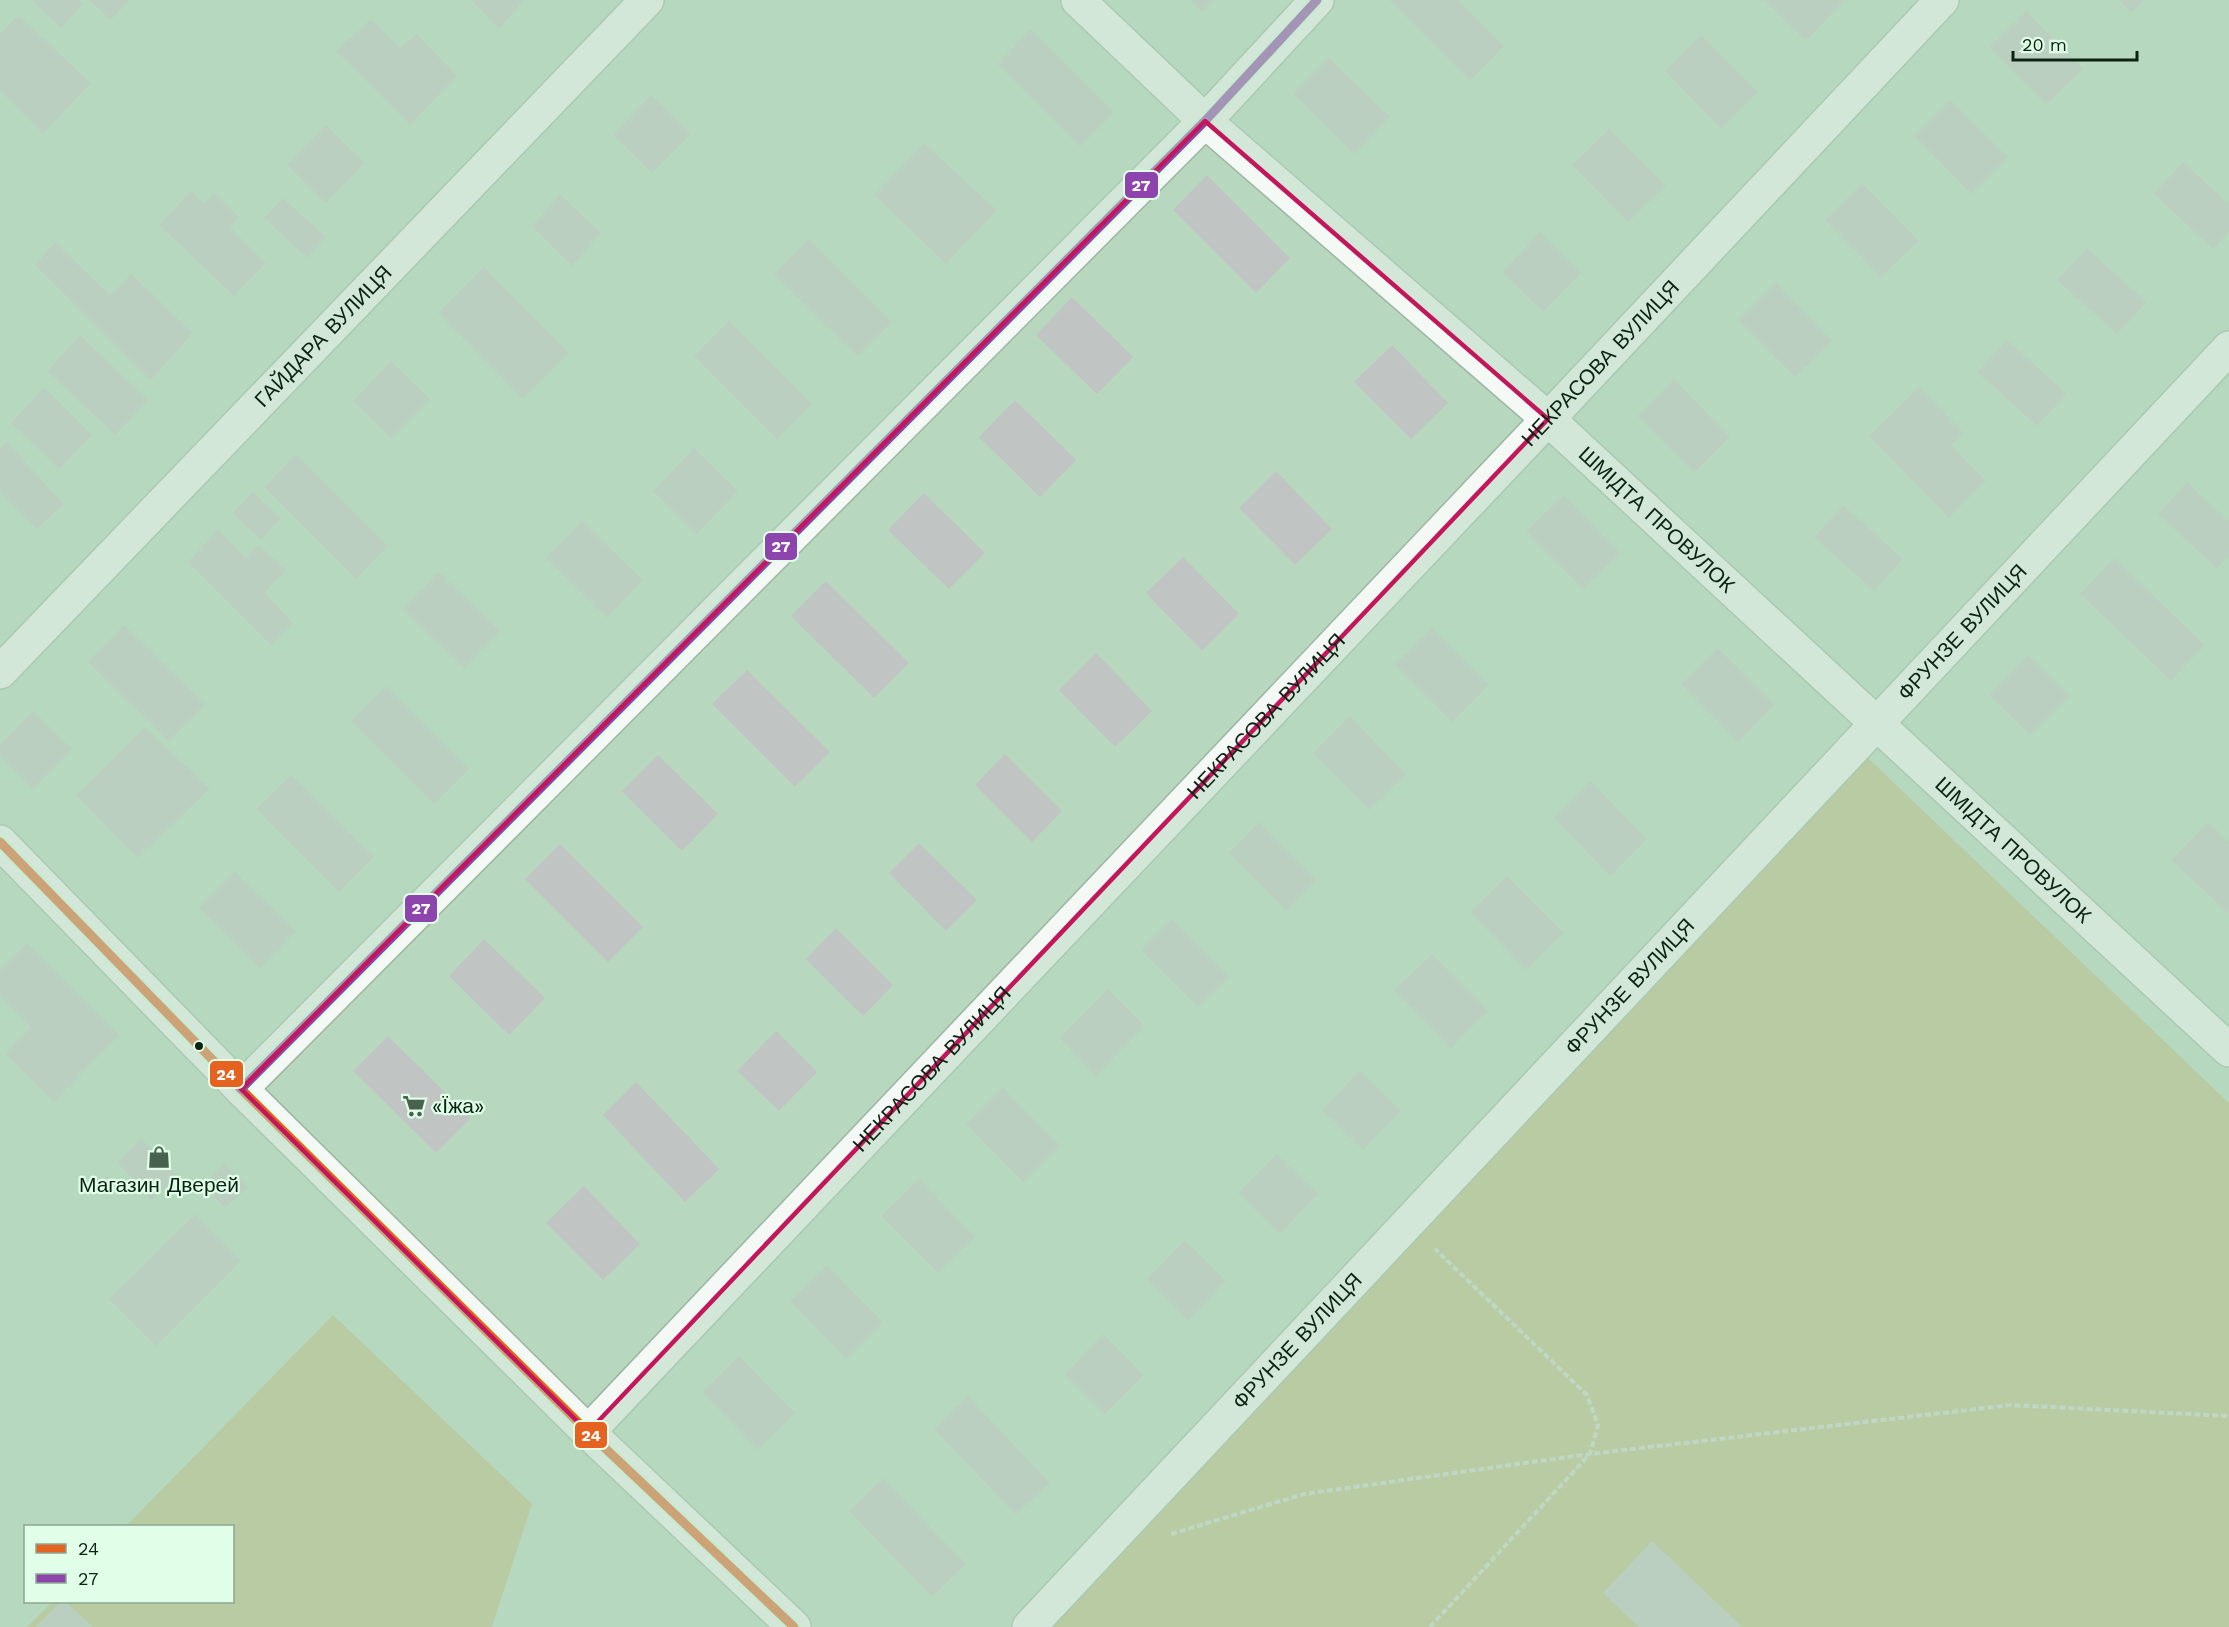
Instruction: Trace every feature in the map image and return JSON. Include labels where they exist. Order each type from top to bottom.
[{"type":"street","name":"ГАЙДАРА ВУЛИЦЯ","points":[[0,672],[646,0]]},
{"type":"street","name":"ШМІДТА ПРОВУЛОК","points":[[1078,0],[1205,121],[1548,419],[2229,1049]]},
{"type":"street","points":[[241,1089],[1205,121],[1317,0]]},
{"type":"street","name":"НЕКРАСОВА ВУЛИЦЯ","points":[[588,1432],[1942,0]]},
{"type":"street","name":"ФРУНЗЕ ВУЛИЦЯ","points":[[1029,1627],[2229,348]]},
{"type":"street","points":[[0,842],[241,1089],[588,1432],[794,1627]]},
{"type":"path","points":[[1409,1222],[1587,1395],[1599,1425],[1590,1454],[1430,1627]]},
{"type":"path","points":[[1160,1538],[1304,1494],[1590,1454],[2011,1405],[2229,1416]]},
{"type":"highlighted area","points":[[1205,121],[1548,419],[588,1432],[241,1089]]},
{"type":"shaded area","points":[[1868,758],[2229,1103],[2229,1627],[1043,1627]]},
{"type":"shaded area","points":[[333,1315],[532,1504],[492,1627],[27,1627],[51,1603],[234,1603],[234,1525],[127,1525]]},
{"type":"building","points":[[31,0],[79,0],[83,4],[61,28]]},
{"type":"building","points":[[89,0],[130,0],[111,20]]},
{"type":"building","points":[[471,0],[524,0],[499,29]]},
{"type":"building","points":[[1190,0],[1213,0],[1202,12]]},
{"type":"building","points":[[1389,0],[1458,0],[1504,46],[1470,81]]},
{"type":"building","points":[[1764,0],[1843,0],[1844,1],[1806,41]]},
{"type":"building","points":[[2119,0],[2144,0],[2131,13]]},
{"type":"building","points":[[2026,11],[2083,69],[2046,105],[1989,47]]},
{"type":"building","points":[[18,15],[91,83],[43,134],[0,91],[0,34]]},
{"type":"building","points":[[371,19],[400,48],[417,34],[457,76],[410,125],[336,51]]},
{"type":"building","points":[[1031,29],[1114,112],[1080,147],[997,64]]},
{"type":"building","points":[[1701,35],[1758,92],[1721,129],[1665,71]]},
{"type":"building","points":[[1329,58],[1390,117],[1354,154],[1293,94]]},
{"type":"building","points":[[651,95],[691,134],[652,173],[613,135]]},
{"type":"building","points":[[1951,100],[2008,157],[1971,194],[1915,136]]},
{"type":"building","points":[[326,125],[365,163],[326,203],[287,165]]},
{"type":"building","points":[[1609,129],[1666,186],[1628,222],[1572,165]]},
{"type":"building","points":[[924,143],[997,210],[946,264],[874,195]]},
{"type":"building","points":[[2183,162],[2229,204],[2229,232],[2213,249],[2154,194]]},
{"type":"building","points":[[1207,175],[1290,258],[1256,293],[1173,210]]},
{"type":"building","points":[[1862,183],[1919,241],[1881,277],[1825,220]]},
{"type":"building","points":[[191,191],[204,203],[214,193],[239,217],[230,227],[266,263],[234,296],[159,225]]},
{"type":"building","points":[[560,194],[601,233],[572,266],[532,226]]},
{"type":"building","points":[[283,198],[326,237],[307,258],[264,218]]},
{"type":"building","points":[[1540,232],[1581,273],[1543,312],[1502,272]]},
{"type":"building","points":[[809,239],[892,322],[857,356],[774,274]]},
{"type":"building","points":[[55,242],[110,295],[131,274],[193,333],[151,380],[35,265]]},
{"type":"building","points":[[2087,248],[2147,302],[2117,334],[2057,280]]},
{"type":"building","points":[[484,267],[569,353],[523,399],[438,313]]},
{"type":"building","points":[[1776,283],[1832,341],[1795,377],[1739,320]]},
{"type":"building","points":[[1072,297],[1133,357],[1097,394],[1036,335]]},
{"type":"building","points":[[729,321],[812,404],[777,439],[694,356]]},
{"type":"building","points":[[80,335],[148,400],[115,435],[47,371]]},
{"type":"building","points":[[2007,340],[2067,394],[2037,426],[1977,372]]},
{"type":"building","points":[[1392,345],[1448,403],[1411,439],[1354,382]]},
{"type":"building","points":[[391,361],[430,399],[391,438],[353,401]]},
{"type":"building","points":[[1674,379],[1730,437],[1694,473],[1637,416]]},
{"type":"building","points":[[44,387],[92,435],[59,469],[11,423]]},
{"type":"building","points":[[1919,387],[1964,433],[1951,445],[1986,481],[1949,518],[1869,436]]},
{"type":"building","points":[[1015,400],[1076,460],[1040,497],[979,437]]},
{"type":"building","points":[[7,442],[64,504],[37,529],[0,492],[0,449]]},
{"type":"building","points":[[694,448],[738,491],[697,534],[653,491]]},
{"type":"building","points":[[296,454],[388,546],[356,579],[264,487]]},
{"type":"building","points":[[1276,471],[1332,529],[1295,565],[1239,508]]},
{"type":"building","points":[[2187,482],[2229,521],[2229,556],[2217,569],[2158,514]]},
{"type":"building","points":[[253,492],[281,518],[261,540],[232,513]]},
{"type":"building","points":[[924,493],[985,553],[949,589],[888,530]]},
{"type":"building","points":[[1564,495],[1620,553],[1583,589],[1526,531]]},
{"type":"building","points":[[1843,505],[1903,559],[1874,591],[1814,537]]},
{"type":"building","points":[[582,521],[643,580],[607,618],[546,558]]},
{"type":"building","points":[[218,529],[246,558],[259,545],[286,570],[265,593],[293,623],[271,645],[188,562]]},
{"type":"building","points":[[1183,557],[1239,614],[1202,651],[1146,593]]},
{"type":"building","points":[[2114,558],[2205,645],[2171,681],[2080,594]]},
{"type":"building","points":[[439,572],[500,631],[464,668],[403,609]]},
{"type":"building","points":[[826,581],[909,663],[874,698],[791,616]]},
{"type":"building","points":[[124,625],[205,704],[169,741],[88,662]]},
{"type":"building","points":[[1432,628],[1489,685],[1452,722],[1395,664]]},
{"type":"building","points":[[1718,648],[1774,705],[1738,742],[1681,684]]},
{"type":"building","points":[[1096,653],[1152,711],[1115,747],[1059,690]]},
{"type":"building","points":[[2028,655],[2069,696],[2030,735],[1989,695]]},
{"type":"building","points":[[747,670],[830,752],[795,787],[712,704]]},
{"type":"building","points":[[386,686],[469,769],[434,804],[351,721]]},
{"type":"building","points":[[33,711],[72,749],[33,789],[0,756],[0,745]]},
{"type":"building","points":[[1350,716],[1406,774],[1369,810],[1313,753]]},
{"type":"building","points":[[145,727],[210,789],[137,858],[76,795]]},
{"type":"building","points":[[1005,754],[1062,811],[1032,842],[975,785]]},
{"type":"building","points":[[658,755],[718,814],[682,851],[622,791]]},
{"type":"building","points":[[291,775],[374,857],[339,892],[256,809]]},
{"type":"building","points":[[1591,781],[1647,839],[1610,876],[1554,818]]},
{"type":"building","points":[[1259,822],[1316,880],[1286,911],[1229,853]]},
{"type":"building","points":[[2208,822],[2229,842],[2229,914],[2171,860]]},
{"type":"building","points":[[919,843],[977,900],[946,931],[889,873]]},
{"type":"building","points":[[560,844],[643,927],[608,962],[525,879]]},
{"type":"building","points":[[235,872],[296,931],[260,968],[199,908]]},
{"type":"building","points":[[1507,876],[1564,933],[1526,970],[1470,912]]},
{"type":"building","points":[[1172,919],[1229,977],[1198,1007],[1141,950]]},
{"type":"building","points":[[836,928],[893,985],[863,1016],[806,959]]},
{"type":"building","points":[[484,939],[545,998],[509,1035],[449,976]]},
{"type":"building","points":[[27,943],[119,1035],[54,1102],[5,1054],[31,1027],[0,996],[0,971]]},
{"type":"building","points":[[1432,954],[1488,1011],[1451,1048],[1394,990]]},
{"type":"building","points":[[1108,989],[1145,1026],[1096,1076],[1059,1038]]},
{"type":"building","points":[[776,1031],[817,1072],[779,1111],[737,1071]]},
{"type":"building","points":[[388,1036],[471,1118],[436,1153],[353,1071]]},
{"type":"building","points":[[1360,1070],[1401,1111],[1363,1150],[1322,1110]]},
{"type":"building","points":[[636,1082],[719,1169],[685,1202],[603,1115]]},
{"type":"building","points":[[1003,1088],[1060,1145],[1023,1182],[966,1124]]},
{"type":"building","points":[[142,1139],[177,1176],[151,1200],[117,1162]]},
{"type":"building","points":[[1277,1154],[1318,1194],[1280,1234],[1238,1193]]},
{"type":"building","points":[[224,1164],[249,1187],[225,1208],[203,1185]]},
{"type":"building","points":[[919,1179],[975,1237],[938,1273],[881,1216]]},
{"type":"building","points":[[584,1186],[640,1244],[603,1280],[546,1223]]},
{"type":"building","points":[[195,1214],[241,1261],[156,1346],[109,1299]]},
{"type":"building","points":[[1185,1240],[1226,1281],[1188,1321],[1147,1279]]},
{"type":"building","points":[[827,1265],[883,1322],[846,1359],[790,1301]]},
{"type":"building","points":[[1103,1334],[1144,1375],[1105,1414],[1065,1374]]},
{"type":"building","points":[[739,1356],[795,1413],[758,1450],[702,1392]]},
{"type":"building","points":[[968,1396],[1050,1483],[1016,1515],[934,1429]]},
{"type":"building","points":[[883,1478],[966,1564],[932,1597],[849,1511]]},
{"type":"building","points":[[1652,1541],[1742,1627],[1639,1627],[1603,1593]]},
{"type":"building","points":[[59,1603],[67,1603],[93,1627],[36,1627]]},
{"type":"transit line","name":"27","points":[[241,1089],[1205,121],[1317,0]]},
{"type":"transit line","name":"24","points":[[0,842],[241,1089],[588,1432],[794,1627]]},
{"type":"place","name":"«Їжа»","points":[[414,1106]]},
{"type":"place","name":"Магазин Дверей","points":[[159,1157]]}]
